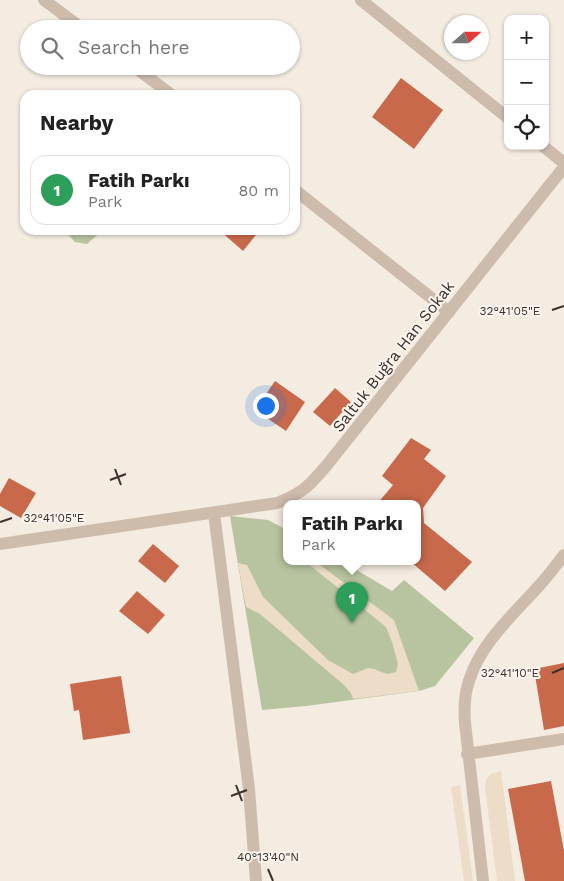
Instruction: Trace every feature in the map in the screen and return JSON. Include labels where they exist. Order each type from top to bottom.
[{"type":"street","points":[[44,0],[71,20]]},
{"type":"street","points":[[362,0],[504,115]]},
{"type":"street","points":[[145,75],[165,90]]},
{"type":"street","points":[[547,150],[564,165]]},
{"type":"street","name":"Saltuk Buğra Han Sokak","points":[[284,500],[297,495],[312,482],[564,165]]},
{"type":"street","points":[[300,194],[449,312]]},
{"type":"street","name":"Saltuk Buğra Han Sokak","points":[[0,544],[214,513],[283,501]]},
{"type":"street","points":[[214,513],[249,789],[256,881]]},
{"type":"street","points":[[483,881],[467,754],[464,699],[469,680],[492,637],[538,587],[564,555]]},
{"type":"street","points":[[467,754],[564,739]]},
{"type":"green space","points":[[69,235],[97,235],[87,244],[75,242]]},
{"type":"green space","points":[[230,516],[268,520],[283,528],[283,565],[348,565],[392,591],[404,580],[474,638],[435,686],[419,691],[262,710]]},
{"type":"shaded area","points":[[238,563],[247,565],[263,597],[328,660],[353,674],[368,668],[388,674],[396,672],[398,664],[386,627],[310,565],[320,565],[394,620],[419,691],[353,699],[351,693],[344,685],[260,614],[246,607]]},
{"type":"shaded area","points":[[501,771],[515,881],[497,881],[485,787],[486,780],[491,774]]},
{"type":"shaded area","points":[[460,785],[473,881],[464,881],[451,787]]},
{"type":"building","points":[[401,78],[443,110],[414,149],[372,117]]},
{"type":"building","points":[[225,235],[256,235],[243,251]]},
{"type":"building","points":[[275,381],[305,402],[286,431],[255,410]]},
{"type":"building","points":[[335,388],[351,402],[330,426],[313,412]]},
{"type":"building","points":[[411,438],[431,450],[424,459],[446,476],[423,508],[424,523],[472,562],[445,591],[415,565],[421,565],[421,500],[380,500],[393,485],[382,476]]},
{"type":"building","points":[[9,478],[36,493],[21,518],[0,506],[0,494]]},
{"type":"building","points":[[153,544],[179,566],[165,583],[138,561]]},
{"type":"building","points":[[137,591],[165,615],[148,634],[119,611]]},
{"type":"building","points":[[564,663],[564,726],[544,730],[534,669]]},
{"type":"building","points":[[121,676],[130,733],[83,740],[79,710],[74,711],[70,684]]},
{"type":"building","points":[[551,781],[564,851],[564,881],[525,881],[508,789]]},
{"type":"place","name":"Fatih Parkı","points":[[352,623]]}]
